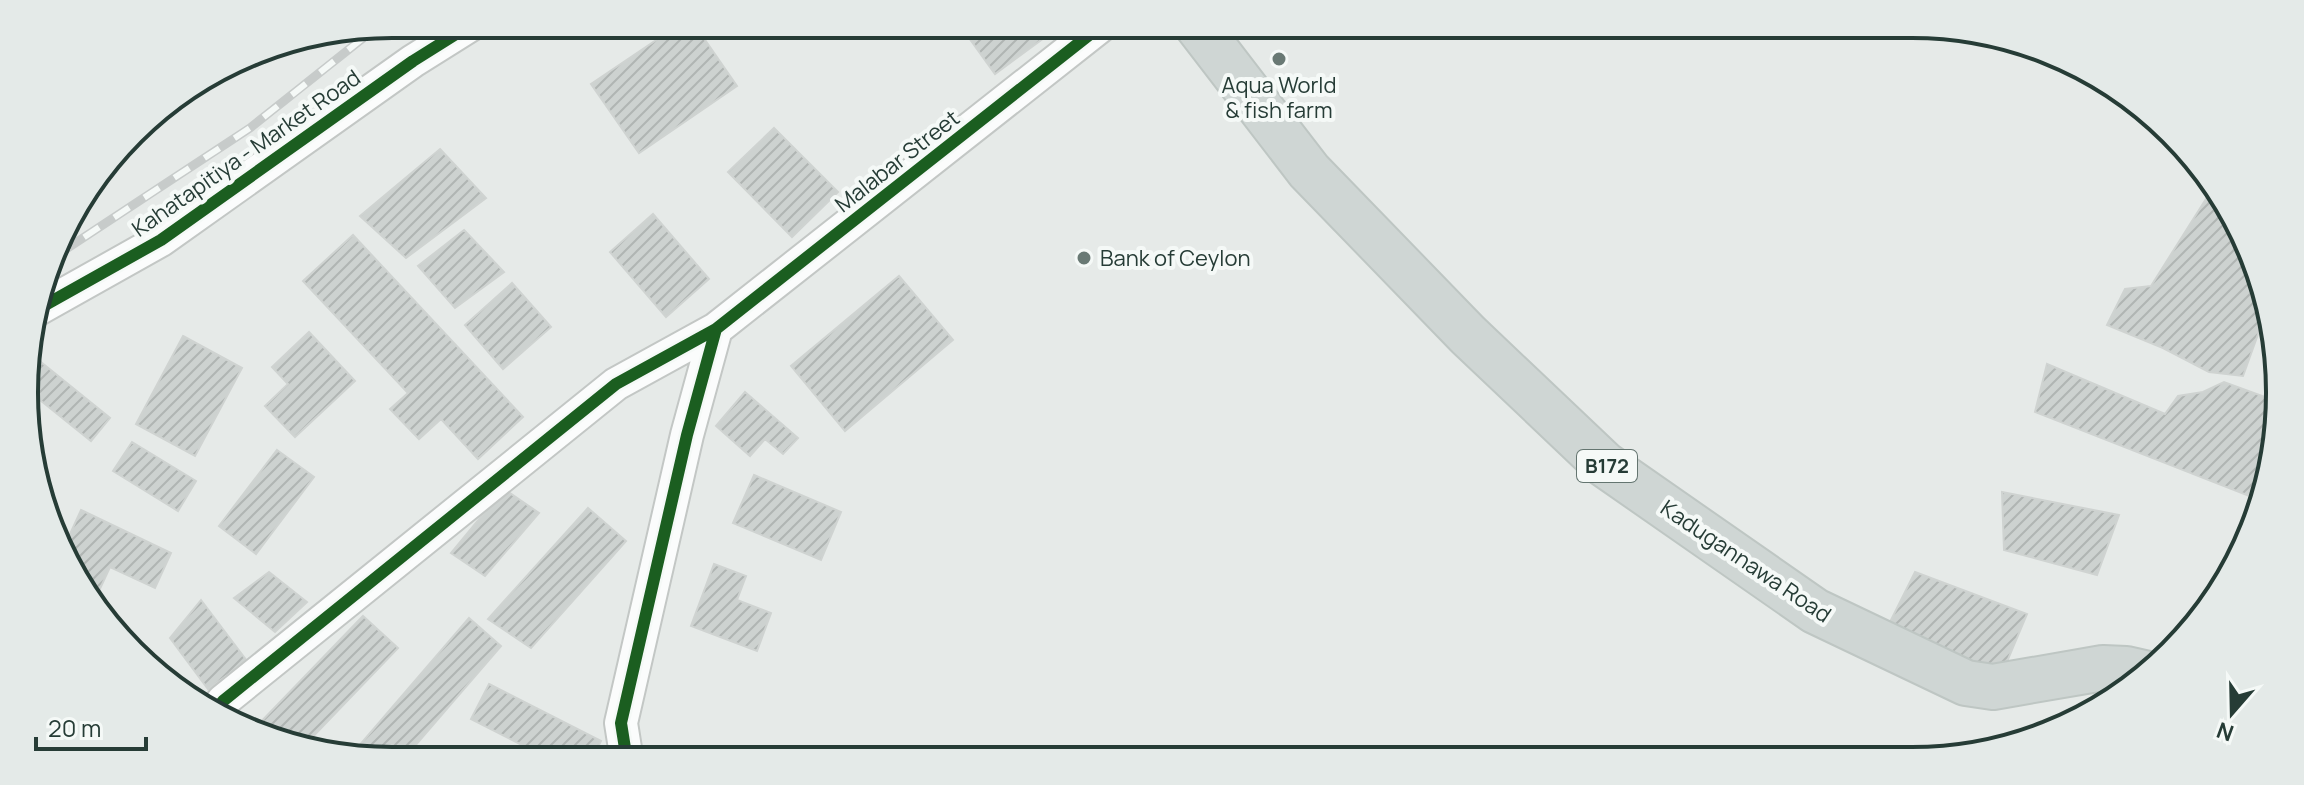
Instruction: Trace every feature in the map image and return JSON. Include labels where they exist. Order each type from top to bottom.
[{"type":"main road","name":"Kadugannawa Road","points":[[1207,38],[1309,171],[1479,346],[1604,464],[1815,611],[1966,683],[1993,687],[2103,668],[2132,670]]},
{"type":"street","name":"Kahatapitiya - Market Road","points":[[50,302],[161,240],[450,38]]},
{"type":"street","name":"Malabar Street","points":[[222,704],[616,384],[716,329],[1085,38]]},
{"type":"street","points":[[625,747],[621,723],[687,435],[716,329]]},
{"type":"building","points":[[659,38],[704,38],[737,86],[639,153],[591,84]]},
{"type":"building","points":[[969,38],[1044,38],[995,74]]},
{"type":"building","points":[[774,128],[838,192],[792,237],[728,172]]},
{"type":"building","points":[[440,149],[486,198],[406,258],[360,216]]},
{"type":"building","points":[[2207,197],[2239,257],[2259,323],[2260,329],[2243,376],[2209,372],[2163,348],[2107,325],[2125,289],[2151,286]]},
{"type":"building","points":[[653,214],[709,279],[666,317],[610,252]]},
{"type":"building","points":[[464,230],[504,272],[455,308],[418,266]]},
{"type":"building","points":[[353,235],[523,417],[478,459],[441,419],[419,439],[390,409],[408,393],[303,281]]},
{"type":"building","points":[[899,276],[953,340],[845,431],[791,366]]},
{"type":"building","points":[[512,283],[551,327],[503,369],[465,325]]},
{"type":"building","points":[[309,332],[355,381],[295,437],[265,406],[288,384],[272,367]]},
{"type":"building","points":[[183,336],[242,368],[195,456],[136,424]]},
{"type":"building","points":[[40,361],[110,418],[91,441],[38,399]]},
{"type":"building","points":[[2047,364],[2165,414],[2178,396],[2203,392],[2224,382],[2266,397],[2263,439],[2250,496],[2035,412]]},
{"type":"building","points":[[745,392],[798,438],[783,454],[765,439],[750,456],[716,426]]},
{"type":"building","points":[[132,442],[196,481],[178,511],[113,471]]},
{"type":"building","points":[[277,450],[314,477],[256,554],[219,526]]},
{"type":"building","points":[[754,475],[841,512],[821,560],[733,523]]},
{"type":"building","points":[[504,489],[539,513],[485,576],[451,553]]},
{"type":"building","points":[[2002,492],[2119,515],[2097,575],[2004,550]]},
{"type":"building","points":[[588,508],[626,541],[531,648],[488,619]]},
{"type":"building","points":[[81,510],[171,553],[155,588],[110,567],[99,591],[69,536]]},
{"type":"building","points":[[714,564],[746,576],[737,600],[771,613],[757,651],[691,626]]},
{"type":"building","points":[[269,572],[307,602],[275,632],[234,598]]},
{"type":"building","points":[[1915,572],[2027,614],[2001,676],[1889,624]]},
{"type":"building","points":[[201,600],[247,661],[208,689],[170,638]]},
{"type":"building","points":[[363,616],[398,648],[312,738],[261,722]]},
{"type":"building","points":[[469,618],[501,646],[414,747],[360,745]]},
{"type":"building","points":[[489,684],[601,741],[598,747],[526,747],[471,719]]},
{"type":"railway","points":[[70,246],[250,128],[361,40]]},
{"type":"cycle path","points":[[50,302],[161,240],[450,38]]},
{"type":"cycle path","points":[[221,703],[616,384],[716,329],[1085,38]]},
{"type":"cycle path","points":[[625,747],[621,723],[687,435],[716,329]]},
{"type":"place","name":"Aqua World & fish farm","points":[[1279,59]]},
{"type":"place","name":"Bank of Ceylon","points":[[1084,258]]}]
